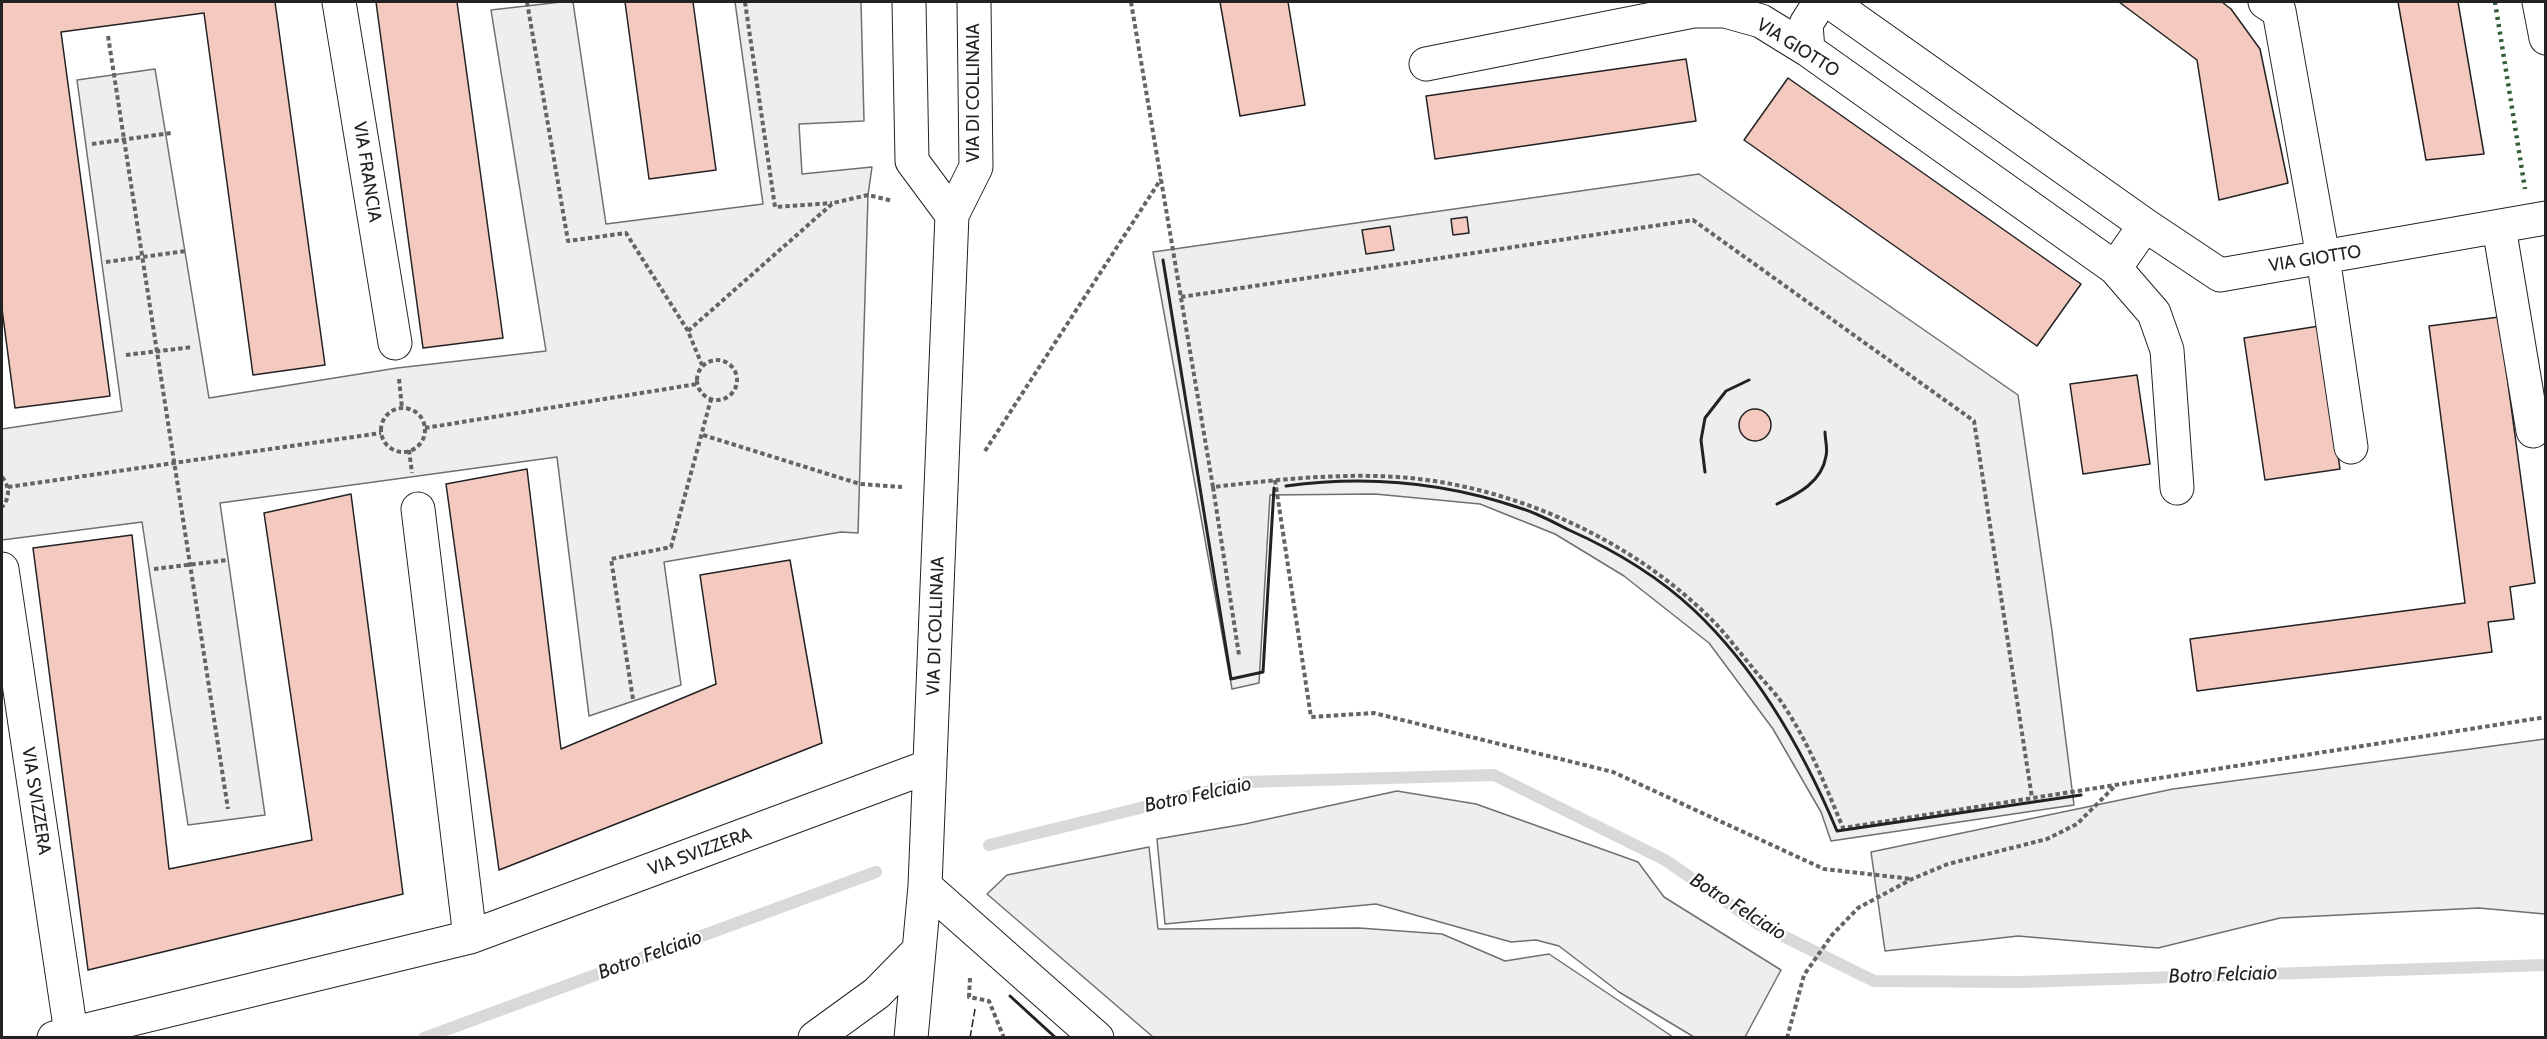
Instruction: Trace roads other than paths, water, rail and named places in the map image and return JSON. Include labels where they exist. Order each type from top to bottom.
[{"type":"street","name":"VIA FRANCIA","points":[[339,2],[396,355]]},
{"type":"street","points":[[909,2],[912,160],[952,214]]},
{"type":"street","name":"VIA DI COLLINAIA","points":[[911,1038],[925,886],[952,214],[976,167],[974,2]]},
{"type":"street","points":[[1808,50],[1806,24],[1820,2]]},
{"type":"street","name":"VIA GIOTTO","points":[[1830,2],[2145,225],[2220,275],[2546,218]]},
{"type":"street","points":[[2265,2],[2279,11],[2323,257],[2351,447]]},
{"type":"street","points":[[2539,2],[2546,38]]},
{"type":"street","name":"VIA GIOTTO","points":[[1426,64],[1693,12],[1725,11],[1761,21],[1808,50],[2115,268],[2154,312],[2167,350],[2177,488]]},
{"type":"street","points":[[2115,268],[2145,225]]},
{"type":"street","points":[[2499,227],[2533,431]]},
{"type":"street","points":[[418,509],[470,937]]},
{"type":"street","name":"VIA SVIZZERA","points":[[2,569],[63,1035],[470,937],[930,766]]},
{"type":"street","points":[[925,886],[1096,1038]]},
{"type":"street","points":[[815,1038],[877,993],[919,950]]},
{"type":"waterway","name":"Botro Felciaio","points":[[989,845],[1246,782],[1494,775],[1665,860],[1757,923],[1874,981],[2021,982],[2546,965]]},
{"type":"waterway","name":"Botro Felciaio","points":[[424,1038],[876,872]]}]
